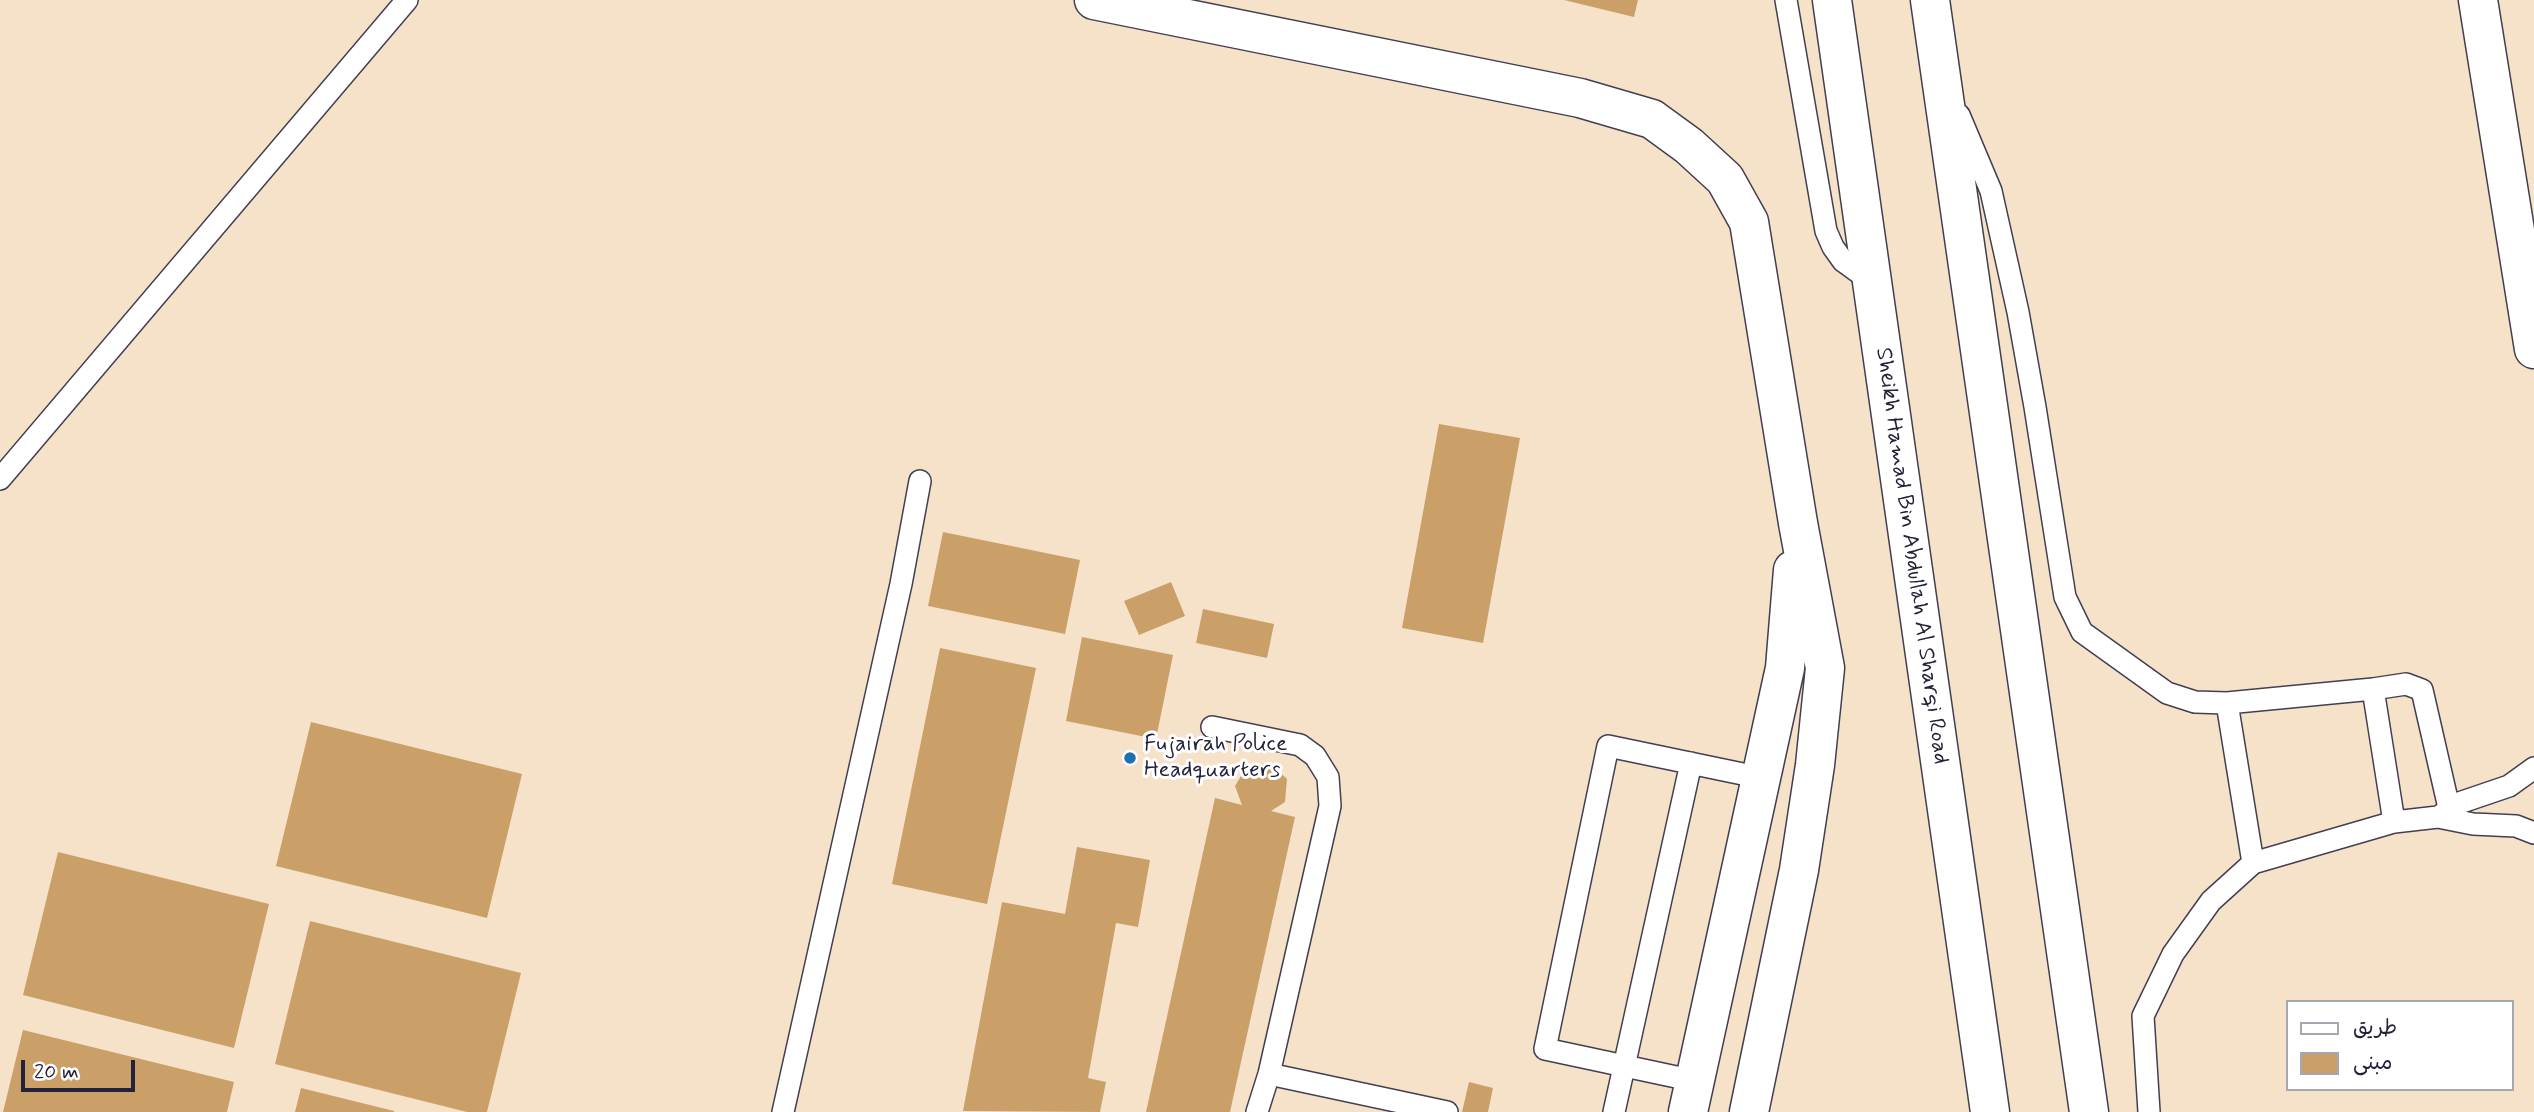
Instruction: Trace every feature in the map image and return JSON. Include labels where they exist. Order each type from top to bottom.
[{"type":"main road","points":[[1094,0],[1580,98],[1651,119],[1680,139],[1725,179],[1749,222],[1797,523],[1825,668],[1815,765],[1799,870],[1749,1112]]},
{"type":"main road","name":"Sheikh Hamad Bin Abdullah Al Sharqi Road","points":[[1832,0],[1990,1112]]},
{"type":"main road","points":[[1930,0],[2088,1112]]},
{"type":"main road","points":[[2478,0],[2534,349]]},
{"type":"main road","points":[[1692,1097],[1785,668],[1797,523]]},
{"type":"lane","points":[[0,479],[407,0]]},
{"type":"lane","points":[[1786,0],[1826,231],[1843,261],[1872,282]]},
{"type":"lane","points":[[1942,77],[1991,191],[2018,312],[2065,597],[2082,632],[2167,693],[2195,702],[2227,703],[2406,684],[2422,690],[2444,813]]},
{"type":"lane","points":[[783,1112],[901,584],[920,481]]},
{"type":"lane","points":[[2373,689],[2395,822]]},
{"type":"lane","points":[[2227,703],[2253,863]]},
{"type":"lane","points":[[1212,727],[1300,745],[1315,756],[1328,777],[1330,806],[1269,1074],[1257,1112]]},
{"type":"lane","points":[[1692,1097],[1624,1066],[1545,1049],[1608,746],[1762,778]]},
{"type":"lane","points":[[1614,1112],[1691,763]]},
{"type":"lane","points":[[2149,1112],[2143,1017],[2173,954],[2211,901],[2253,863],[2395,822],[2444,813],[2509,786],[2534,768]]},
{"type":"lane","points":[[2444,813],[2473,824],[2516,826],[2534,833]]},
{"type":"lane","points":[[1269,1074],[1447,1112]]},
{"type":"building","points":[[1564,0],[1638,0],[1634,17]]},
{"type":"building","points":[[1439,424],[1520,438],[1483,643],[1402,628]]},
{"type":"building","points":[[943,532],[1080,560],[1065,634],[928,606]]},
{"type":"building","points":[[1171,582],[1185,616],[1139,635],[1124,601]]},
{"type":"building","points":[[1203,609],[1274,624],[1267,658],[1196,643]]},
{"type":"building","points":[[1082,637],[1173,655],[1156,739],[1066,721]]},
{"type":"building","points":[[940,648],[1036,668],[987,904],[892,884]]},
{"type":"building","points":[[311,722],[522,774],[487,918],[276,866]]},
{"type":"building","points":[[1270,763],[1287,779],[1285,802],[1271,811],[1295,817],[1230,1112],[1146,1112],[1215,798],[1242,805],[1235,786],[1247,766]]},
{"type":"building","points":[[1077,847],[1150,860],[1138,927],[1116,923],[1088,1078],[1106,1082],[1100,1112],[963,1111],[1002,902],[1065,914]]},
{"type":"building","points":[[58,852],[269,904],[234,1048],[23,995]]},
{"type":"building","points":[[310,921],[521,973],[487,1112],[467,1112],[275,1064]]},
{"type":"building","points":[[23,1030],[234,1082],[227,1112],[3,1112]]},
{"type":"building","points":[[1469,1082],[1493,1088],[1488,1112],[1462,1112]]},
{"type":"building","points":[[301,1088],[394,1111],[394,1112],[295,1112]]},
{"type":"place","name":"Fujairah Police Headquarters","points":[[1130,758]]}]
